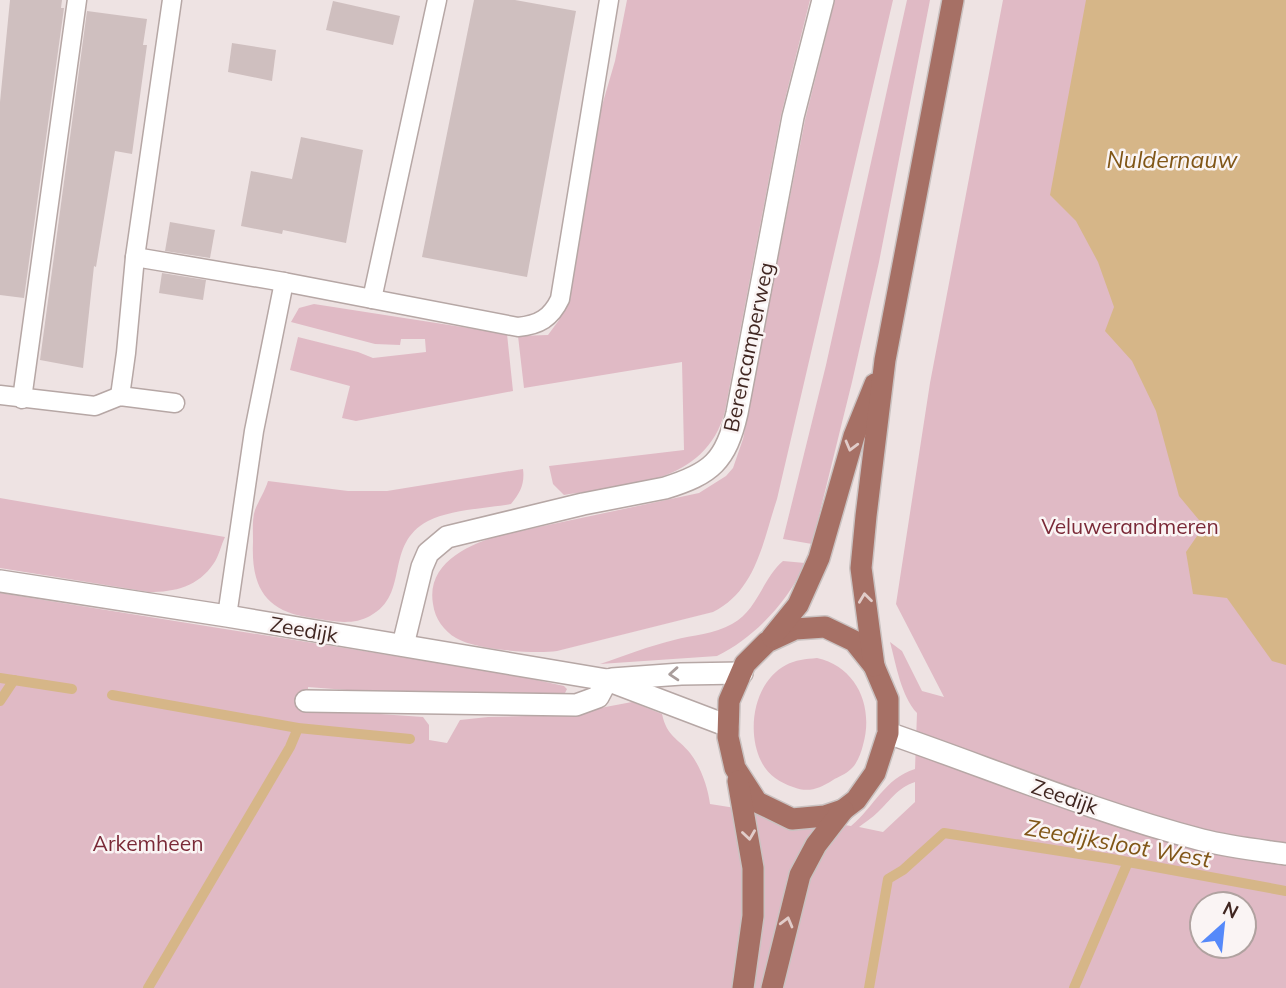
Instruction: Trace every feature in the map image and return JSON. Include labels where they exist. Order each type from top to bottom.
[{"type":"main road","points":[[772,988],[800,875],[816,845],[843,810],[856,800],[875,773],[888,733],[888,699],[874,666],[861,568],[885,360],[953,0]]},
{"type":"main road","points":[[743,988],[753,916],[753,868],[747,822],[728,737],[729,701],[746,664],[798,605],[819,558],[854,436],[885,360]]},
{"type":"main road","points":[[767,642],[795,629],[825,627],[854,641],[874,666]]},
{"type":"main road","points":[[736,768],[757,802],[792,819],[825,816],[843,810]]},
{"type":"street","name":"Berencamperweg","points":[[403,645],[422,566],[428,553],[447,537],[481,527],[676,485],[702,474],[726,446],[737,414],[793,117],[823,0]]},
{"type":"street","name":"Zeedijk","points":[[0,581],[607,680],[729,726]]},
{"type":"street","name":"Zeedijk","points":[[607,680],[681,674],[742,673]]},
{"type":"street","points":[[306,701],[576,705],[598,697],[607,680]]},
{"type":"street","name":"Zeedijk","points":[[888,733],[1141,822],[1205,841],[1286,854]]},
{"type":"lane","points":[[22,399],[77,0]]},
{"type":"lane","points":[[120,396],[135,257],[172,0]]},
{"type":"lane","points":[[372,299],[437,0]]},
{"type":"lane","points":[[135,257],[284,282],[518,327],[530,326],[549,316],[560,299],[609,0]]},
{"type":"lane","points":[[227,616],[254,431],[284,282]]},
{"type":"lane","points":[[0,396],[95,406],[120,396],[175,403]]},
{"type":"green space","points":[[627,0],[810,0],[781,115],[725,411],[715,435],[701,454],[661,477],[637,484],[564,495],[553,484],[549,466],[684,450],[682,362],[524,388],[518,336],[548,335],[559,320],[579,244],[592,140],[615,61]]},
{"type":"green space","points":[[835,0],[893,0],[777,499],[762,548],[748,578],[728,603],[713,612],[557,651],[505,650],[477,646],[456,638],[438,620],[433,604],[433,590],[436,577],[443,567],[464,550],[501,535],[699,493],[726,476],[733,468],[743,439],[805,120]]},
{"type":"green space","points":[[907,0],[930,0],[879,262],[852,382],[812,544],[783,539],[826,365]]},
{"type":"green space","points":[[1003,0],[1286,0],[1286,988],[0,988],[0,593],[519,676],[564,686],[567,689],[564,695],[398,694],[308,687],[308,709],[423,717],[429,725],[429,740],[447,743],[460,720],[563,715],[632,702],[662,714],[670,732],[690,753],[697,765],[706,785],[710,804],[851,826],[887,786],[915,769],[917,713],[903,689],[890,642],[902,651],[922,691],[944,697],[896,604],[930,383]],"holes":[[[915,782],[915,802],[883,832],[859,827],[899,791]]]},
{"type":"green space","points":[[314,304],[507,334],[513,391],[356,421],[342,418],[350,386],[290,370],[298,337],[373,358],[426,352],[425,339],[401,339],[400,345],[375,344],[291,322],[299,308]]},
{"type":"green space","points":[[523,469],[521,488],[511,504],[446,514],[428,521],[414,531],[401,556],[390,595],[382,607],[370,616],[342,622],[296,615],[272,603],[258,584],[253,558],[253,517],[268,481],[348,491],[387,491]]},
{"type":"green space","points":[[0,498],[225,537],[216,560],[201,578],[168,591],[149,592],[0,568]]},
{"type":"green space","points":[[783,561],[805,563],[790,591],[757,629],[717,656],[600,664],[655,645],[711,632],[732,624],[748,611]]},
{"type":"green space","points":[[817,658],[843,670],[852,679],[864,703],[866,731],[860,755],[851,769],[823,786],[804,790],[779,780],[764,766],[756,749],[754,721],[760,695],[775,673],[793,662]]},
{"type":"water","name":"Nuldernauw","points":[[1086,0],[1286,0],[1286,665],[1272,661],[1227,598],[1193,594],[1186,552],[1204,526],[1179,496],[1156,411],[1132,361],[1105,331],[1114,307],[1098,262],[1076,221],[1050,195]]},
{"type":"building","points":[[10,0],[62,0],[61,8],[64,8],[24,298],[0,295],[0,102]]},
{"type":"building","points":[[474,0],[515,0],[576,11],[527,277],[422,257]]},
{"type":"building","points":[[333,1],[400,16],[393,45],[326,30]]},
{"type":"building","points":[[87,11],[147,19],[143,45],[147,45],[132,154],[115,151],[96,267],[94,266],[83,368],[40,360]]},
{"type":"building","points":[[232,43],[276,50],[272,81],[228,72]]},
{"type":"building","points":[[301,137],[363,150],[346,243],[283,230],[282,234],[241,226],[251,171],[292,179]]},
{"type":"building","points":[[170,222],[215,230],[210,258],[165,251]]},
{"type":"building","points":[[162,273],[206,280],[203,300],[159,293]]},
{"type":"waterway","points":[[0,678],[72,689]]},
{"type":"waterway","points":[[0,701],[14,680]]},
{"type":"waterway","points":[[112,695],[298,728],[410,739]]},
{"type":"waterway","points":[[148,988],[290,747],[298,728]]},
{"type":"waterway","name":"Zeedijksloot West","points":[[869,988],[888,879],[903,870],[944,833],[1112,859],[1286,891]]},
{"type":"waterway","points":[[1074,988],[1128,862]]},
{"type":"park label","name":"Veluwerandmeren","points":[[1130,526]]},
{"type":"park label","name":"Arkemheen","points":[[148,843]]}]
